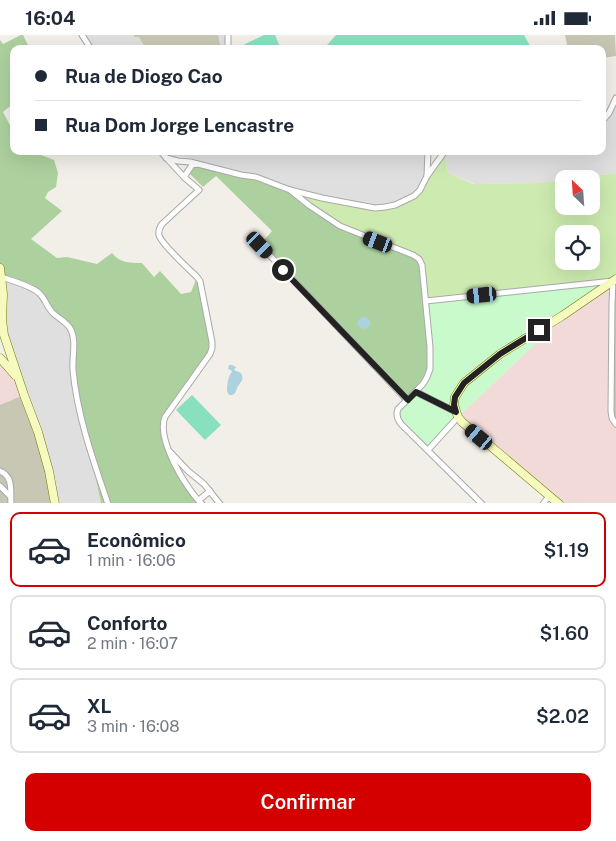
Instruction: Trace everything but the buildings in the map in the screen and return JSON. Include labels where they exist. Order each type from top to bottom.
[{"type":"street","points":[[606,116],[616,98]]},
{"type":"street","points":[[163,155],[199,190],[162,224],[158,233],[164,243],[200,281],[212,348],[210,354],[165,417],[163,427],[168,450],[188,486],[201,502],[210,491]]},
{"type":"street","points":[[427,176],[428,155]]},
{"type":"street","points":[[165,158],[256,177],[322,198],[375,208],[395,205],[414,196],[443,155]]},
{"type":"street","points":[[184,177],[192,165],[197,164]]},
{"type":"street","points":[[290,189],[310,206],[340,226],[419,259],[422,265],[426,301],[431,352],[430,369],[427,377],[416,392],[398,409],[396,415],[401,423],[482,503]]},
{"type":"street","points":[[260,245],[408,400]]},
{"type":"street","points":[[55,503],[49,471],[38,432],[4,335],[1,272],[36,290],[52,312],[70,328],[73,339],[75,391],[89,447],[108,503]]},
{"type":"street","points":[[426,301],[615,280]]},
{"type":"street","points":[[554,501],[465,425],[457,415],[454,405],[455,397],[464,383],[500,354],[562,316],[615,280]]},
{"type":"street","points":[[615,280],[612,303],[611,411],[616,425]]},
{"type":"street","points":[[0,358],[18,379]]},
{"type":"street","points":[[416,392],[457,415]]},
{"type":"street","points":[[428,449],[457,415]]},
{"type":"street","points":[[168,450],[220,503]]},
{"type":"street","points":[[0,471],[10,481],[11,503]]},
{"type":"street","points":[[188,486],[195,476]]},
{"type":"street","points":[[0,486],[10,497]]},
{"type":"street","points":[[543,503],[554,501]]},
{"type":"shaded area","points":[[84,35],[228,35],[228,45],[90,45]]},
{"type":"shaded area","points":[[134,35],[218,35],[220,45],[144,45],[139,37],[134,37]]},
{"type":"shaded area","points":[[565,35],[615,35],[616,56],[606,58],[606,45],[567,45]]},
{"type":"shaded area","points":[[616,98],[616,173],[600,175],[600,170],[555,170],[555,181],[475,184],[448,173],[444,155],[606,155],[606,116]]},
{"type":"shaded area","points":[[164,155],[428,155],[427,176],[414,196],[385,207],[322,198],[197,164],[191,158],[180,156],[165,158]]},
{"type":"shaded area","points":[[1,277],[36,290],[70,328],[89,447],[101,503],[53,503],[8,349]]},
{"type":"shaded area","points":[[616,279],[616,424],[611,411],[612,303]]},
{"type":"shaded area","points":[[613,281],[616,503],[560,503],[458,417],[535,344],[544,339],[539,330]]},
{"type":"shaded area","points":[[0,358],[18,379],[24,395],[0,405]]},
{"type":"shaded area","points":[[24,395],[38,432],[53,503],[0,503],[0,405]]},
{"type":"green space","points":[[23,35],[28,45],[10,45],[10,106],[3,112],[10,125],[10,155],[41,155],[54,160],[58,173],[56,187],[48,192],[45,198],[62,211],[31,239],[57,258],[67,257],[97,264],[112,253],[122,261],[142,263],[154,277],[160,271],[181,294],[191,292],[197,277],[212,348],[163,422],[168,450],[181,475],[202,503],[101,503],[75,390],[72,333],[52,312],[41,295],[1,277],[0,40],[3,44]]},
{"type":"green space","points":[[264,35],[275,35],[279,45],[243,45]]},
{"type":"green space","points":[[336,35],[524,35],[530,45],[327,45]]},
{"type":"green space","points":[[443,155],[444,155],[448,173],[473,184],[555,181],[555,215],[600,215],[600,175],[616,173],[616,279],[426,301],[340,226],[290,190],[375,208],[395,205],[419,190]]},
{"type":"green space","points":[[197,164],[290,190],[310,206],[365,237],[407,252],[422,265],[431,357],[427,377],[407,400],[260,245],[272,231],[216,176],[203,187],[190,174]]},
{"type":"green space","points":[[613,281],[539,331],[544,339],[535,344],[458,417],[428,450],[401,424],[397,412],[416,392],[430,369],[426,301]]},
{"type":"green space","points":[[192,395],[221,425],[205,440],[176,410]]},
{"type":"water","points":[[362,317],[366,317],[370,323],[366,329],[362,329],[358,325],[358,321]]},
{"type":"water","points":[[229,365],[236,367],[234,370],[241,373],[242,377],[235,393],[232,395],[229,395],[227,391],[232,372],[228,369]]},
{"type":"route","points":[[283,270],[408,400],[416,392],[456,412],[454,405],[455,397],[464,383],[500,354],[539,330]]}]
